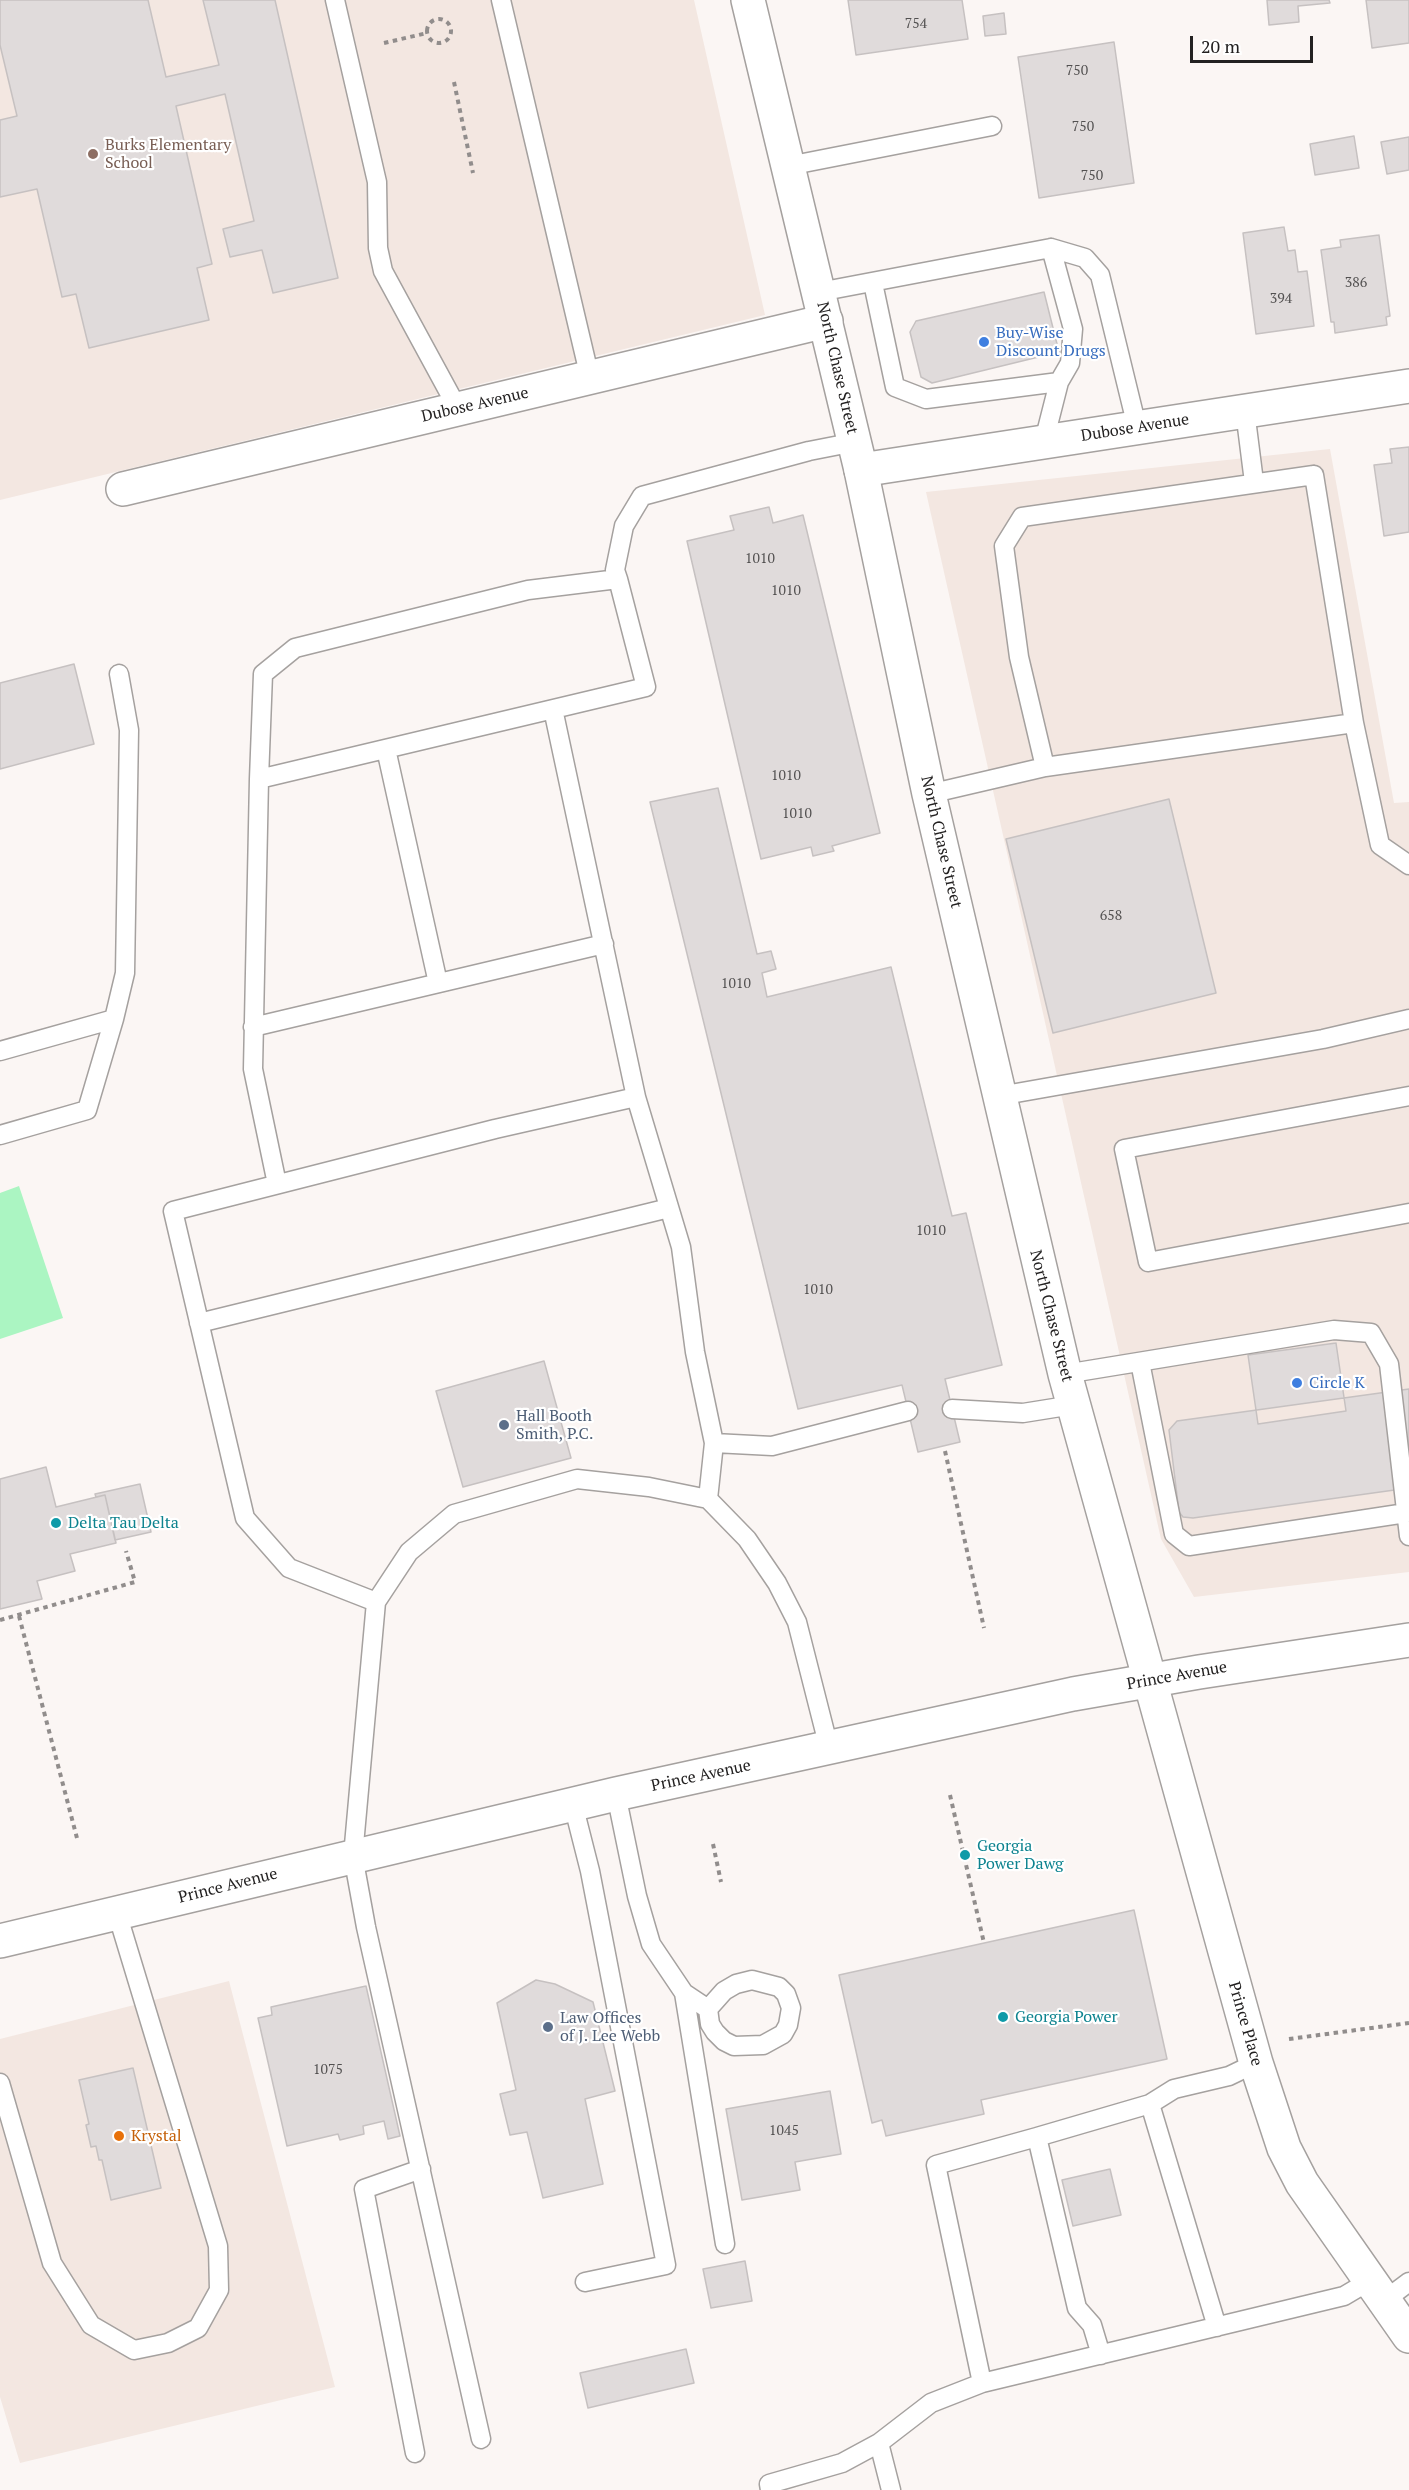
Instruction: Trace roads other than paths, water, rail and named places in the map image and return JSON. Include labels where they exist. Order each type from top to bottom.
[{"type":"main road","name":"North Chase Street","points":[[748,0],[858,456],[929,794],[1069,1389],[1151,1680]]},
{"type":"main road","name":"Dubose Avenue","points":[[123,489],[590,378],[823,307]]},
{"type":"main road","name":"Dubose Avenue","points":[[858,456],[1044,441],[1409,386]]},
{"type":"main road","name":"Prince Avenue","points":[[0,1941],[616,1794],[1073,1694],[1409,1640]]},
{"type":"main road","name":"Prince Place","points":[[1151,1680],[1256,2063],[1284,2148],[1302,2183],[1388,2287],[1409,2336]]},
{"type":"lane","points":[[335,0],[377,182],[378,248],[382,271],[458,409]]},
{"type":"lane","points":[[501,0],[590,378]]},
{"type":"lane","points":[[788,166],[992,126]]},
{"type":"lane","points":[[823,307],[873,283],[1051,248],[1085,258],[1100,275],[1137,428]]},
{"type":"lane","points":[[1044,441],[1059,382],[1071,363],[1073,329],[1051,248]]},
{"type":"lane","points":[[873,283],[895,387],[926,399],[1059,382]]},
{"type":"lane","points":[[1245,411],[1254,482]]},
{"type":"lane","points":[[260,779],[646,687],[615,570],[624,526],[642,496],[809,451],[858,456]]},
{"type":"lane","points":[[1045,767],[1019,657],[1004,546],[1022,517],[1314,474],[1354,723],[1380,845],[1409,865]]},
{"type":"lane","points":[[277,1184],[253,1069],[263,674],[295,648],[528,590],[618,579]]},
{"type":"lane","points":[[0,1135],[87,1110],[114,1018],[125,973],[129,730],[119,674]]},
{"type":"lane","points":[[553,709],[636,1097],[681,1248],[695,1352],[714,1443],[708,1499]]},
{"type":"lane","points":[[929,794],[1045,767],[1354,723]]},
{"type":"lane","points":[[386,749],[438,983]]},
{"type":"lane","points":[[254,1027],[604,944]]},
{"type":"lane","points":[[0,1051],[114,1018]]},
{"type":"lane","points":[[999,1096],[1323,1039],[1409,1019]]},
{"type":"lane","points":[[1409,1096],[1124,1149],[1149,1262],[1409,1213]]},
{"type":"lane","points":[[376,1602],[289,1568],[245,1518],[173,1211],[636,1097]]},
{"type":"lane","points":[[199,1323],[669,1208]]},
{"type":"lane","points":[[952,1409],[1023,1413],[1069,1389],[1140,1362],[1334,1330],[1371,1333],[1389,1364],[1405,1480],[1409,1536]]},
{"type":"lane","points":[[1140,1362],[1174,1534],[1189,1546],[1406,1513]]},
{"type":"lane","points":[[714,1443],[772,1446],[908,1411]]},
{"type":"lane","points":[[481,2439],[366,1927],[353,1856],[376,1602],[409,1552],[454,1514],[577,1479],[649,1487],[708,1499],[747,1539],[777,1583],[797,1622],[829,1748]]},
{"type":"lane","points":[[616,1794],[637,1896],[651,1944],[684,1993],[708,2009],[710,2024],[724,2041],[734,2046],[763,2045],[783,2034],[788,2025],[790,2008],[786,1994],[779,1987],[752,1980],[724,1990],[708,2009]]},
{"type":"lane","points":[[573,1804],[592,1881],[666,2265],[585,2282]]},
{"type":"lane","points":[[0,2083],[52,2263],[91,2325],[134,2350],[168,2343],[198,2328],[219,2290],[218,2246],[117,1913]]},
{"type":"lane","points":[[684,1993],[725,2244]]},
{"type":"lane","points":[[982,2383],[936,2164],[1150,2104],[1174,2089],[1230,2076],[1256,2063]]},
{"type":"lane","points":[[1150,2104],[1217,2327]]},
{"type":"lane","points":[[1037,2137],[1077,2308],[1092,2325],[1101,2355]]},
{"type":"lane","points":[[415,2453],[364,2189],[421,2169]]},
{"type":"lane","points":[[770,2490],[769,2484],[842,2463],[879,2443],[931,2403],[982,2383],[1388,2287]]},
{"type":"lane","points":[[879,2443],[891,2490]]},
{"type":"place","name":"Burks Elementary School","points":[[93,154]]},
{"type":"place","name":"Buy-Wise Discount Drugs","points":[[984,342]]},
{"type":"place","name":"Circle K","points":[[1297,1383]]},
{"type":"place","name":"Hall Booth Smith, P.C.","points":[[504,1425]]},
{"type":"place","name":"Delta Tau Delta","points":[[56,1523]]},
{"type":"place","name":"Georgia Power Dawg","points":[[965,1855]]},
{"type":"place","name":"Georgia Power","points":[[1003,2017]]},
{"type":"place","name":"Law Offices of J. Lee Webb","points":[[548,2027]]},
{"type":"place","name":"Krystal","points":[[119,2136]]}]
